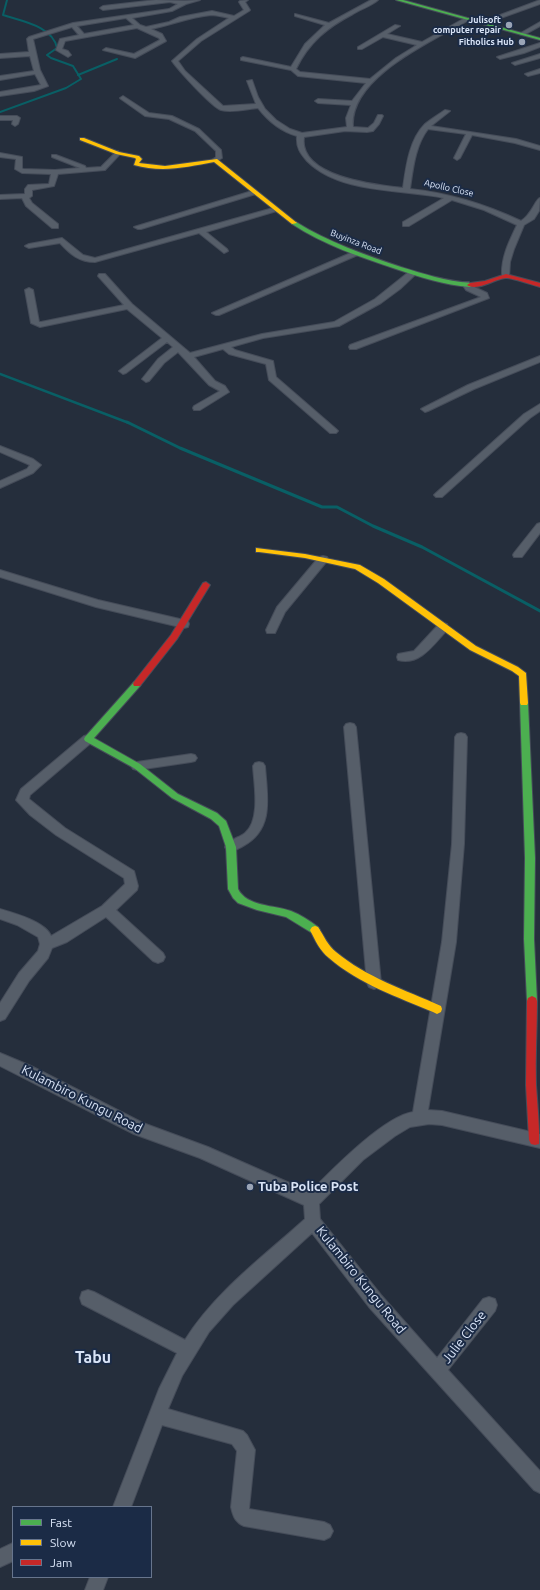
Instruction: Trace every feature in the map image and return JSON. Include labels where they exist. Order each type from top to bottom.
[{"type":"street","points":[[103,8],[170,0],[183,4]]},
{"type":"street","points":[[0,94],[45,86],[38,72],[32,54],[30,38],[48,31],[73,25],[170,10],[197,0]]},
{"type":"street","points":[[293,69],[304,49],[314,37],[330,25],[375,0]]},
{"type":"street","points":[[400,0],[540,39]]},
{"type":"street","points":[[234,1],[243,1],[250,11],[235,18],[200,40],[175,61],[183,72],[222,108],[229,110],[260,106]]},
{"type":"street","points":[[482,23],[540,2]]},
{"type":"street","points":[[145,29],[212,12],[235,18]]},
{"type":"street","points":[[297,15],[330,25]]},
{"type":"street","points":[[106,50],[135,56],[163,41],[160,35],[138,26],[127,16]]},
{"type":"street","points":[[350,128],[350,116],[355,104],[369,81],[382,70],[467,18]]},
{"type":"street","points":[[522,34],[540,24]]},
{"type":"street","points":[[73,25],[83,36]]},
{"type":"street","points":[[68,55],[66,52],[59,50],[62,40],[138,26]]},
{"type":"street","points":[[360,48],[397,26]]},
{"type":"street","points":[[384,35],[423,44]]},
{"type":"street","points":[[500,58],[540,45]]},
{"type":"street","points":[[0,56],[32,54]]},
{"type":"street","points":[[515,63],[540,56]]},
{"type":"street","points":[[242,59],[293,69],[297,74],[301,75],[369,81]]},
{"type":"street","points":[[528,74],[540,71]]},
{"type":"street","points":[[0,78],[38,72]]},
{"type":"street","points":[[250,81],[254,95],[260,106],[275,122],[301,135],[350,128],[372,129],[376,126],[380,116]]},
{"type":"street","points":[[82,139],[118,153],[138,157],[139,159],[136,164],[139,166],[171,168],[187,166],[220,158],[219,151],[197,130],[176,119],[147,115],[123,98]]},
{"type":"street","points":[[318,101],[355,104]]},
{"type":"street","points":[[406,190],[413,154],[419,139],[426,127],[447,111]]},
{"type":"street","points":[[0,118],[17,118],[15,124]]},
{"type":"street","points":[[426,127],[516,141],[540,148]]},
{"type":"street","points":[[457,158],[470,133]]},
{"type":"street","name":"Apollo Close","points":[[301,135],[299,143],[309,160],[324,173],[332,176],[380,188],[425,192],[451,197],[524,222],[538,222]]},
{"type":"street","points":[[16,157],[20,156],[22,152]]},
{"type":"street","points":[[0,155],[20,158],[18,168],[20,170],[55,172],[105,168],[118,153]]},
{"type":"street","points":[[54,156],[74,165],[88,169]]},
{"type":"street","name":"Buyinza Road","points":[[215,160],[276,210],[297,225],[329,244],[412,273],[466,284],[481,284],[506,276]]},
{"type":"street","points":[[0,197],[25,197],[29,195],[29,188],[31,187],[51,185],[55,172]]},
{"type":"street","points":[[138,227],[255,193]]},
{"type":"street","points":[[25,197],[29,204],[55,226]]},
{"type":"street","points":[[406,224],[451,197]]},
{"type":"street","points":[[540,201],[538,209],[524,222],[505,259],[504,267],[506,276],[540,285]]},
{"type":"street","points":[[29,246],[62,240],[82,259],[88,261],[100,259],[276,210]]},
{"type":"street","points":[[200,231],[224,251]]},
{"type":"street","points":[[216,313],[356,254]]},
{"type":"street","points":[[73,261],[82,259]]},
{"type":"street","points":[[146,379],[161,361],[171,353],[224,346],[275,334],[336,324],[378,301],[397,287],[412,273]]},
{"type":"street","points":[[102,276],[129,306],[183,351],[212,383],[222,388],[225,392],[197,408]]},
{"type":"street","points":[[353,346],[485,298],[484,295],[469,288],[466,284]]},
{"type":"street","points":[[29,290],[35,323],[40,325],[129,306]]},
{"type":"street","points":[[123,371],[167,338]]},
{"type":"street","points":[[224,346],[232,352],[270,363],[272,378],[333,431]]},
{"type":"street","points":[[425,409],[471,387],[540,358]]},
{"type":"street","points":[[439,495],[527,416],[540,407]]},
{"type":"street","points":[[0,449],[30,461],[36,465],[30,471],[0,485]]},
{"type":"street","points":[[518,555],[540,526]]},
{"type":"street","points":[[258,550],[323,559],[357,567],[371,574],[473,648],[524,675],[530,858],[529,939],[533,1010],[530,1085],[538,1140],[442,1118],[429,1117],[408,1120],[390,1131],[365,1150],[337,1175],[312,1201]]},
{"type":"street","points":[[271,630],[284,605],[323,559]]},
{"type":"street","points":[[0,574],[96,603],[184,624]]},
{"type":"street","points":[[47,944],[62,938],[107,910],[132,886],[130,875],[73,840],[44,820],[22,800],[25,792],[88,739],[159,660],[184,624],[206,585]]},
{"type":"street","points":[[402,656],[413,656],[418,654],[443,627]]},
{"type":"street","points":[[350,726],[374,982]]},
{"type":"street","points":[[419,1118],[449,942],[458,844],[461,737]]},
{"type":"street","points":[[88,739],[137,766],[175,796],[218,819],[226,830],[230,847],[231,878],[234,893],[239,898],[249,904],[288,914],[305,923],[315,930],[324,946],[332,955],[374,982],[437,1009]]},
{"type":"street","points":[[137,766],[191,758]]},
{"type":"street","points":[[230,847],[249,836],[259,823],[261,805],[259,766]]},
{"type":"street","points":[[107,910],[158,957]]},
{"type":"street","points":[[0,914],[21,921],[44,934],[47,944],[43,954],[24,977],[0,1015]]},
{"type":"street","name":"Kulambiro Kungu Road","points":[[0,1059],[139,1129],[203,1152],[312,1201],[311,1211],[313,1222],[375,1301],[540,1484]]},
{"type":"street","points":[[122,1506],[176,1370],[203,1326],[227,1299],[313,1222]]},
{"type":"street","points":[[88,1298],[187,1350]]},
{"type":"street","name":"Julie Close","points":[[438,1370],[489,1305]]},
{"type":"street","points":[[157,1415],[237,1437],[241,1441],[246,1450],[240,1507],[244,1518],[324,1530]]},
{"type":"street","points":[[0,1558],[12,1552]]},
{"type":"street","points":[[94,1590],[99,1578]]},
{"type":"waterway","points":[[7,0],[3,15],[27,22],[43,29],[49,34],[57,48],[47,55],[51,58],[73,66],[78,75]]},
{"type":"waterway","points":[[78,75],[117,59]]},
{"type":"waterway","points":[[0,112],[66,88],[81,79],[78,75]]},
{"type":"waterway","points":[[0,374],[129,423]]},
{"type":"waterway","points":[[127,422],[180,448],[322,507],[337,507],[373,526],[422,547],[540,611]]},
{"type":"traffic: fast","points":[[398,0],[540,39]]},
{"type":"traffic: fast","points":[[294,223],[328,242],[353,252],[419,275],[449,283],[470,285]]},
{"type":"traffic: fast","points":[[137,684],[88,739],[137,766],[175,796],[214,816],[223,824],[231,847],[233,889],[236,895],[249,904],[282,912],[295,917],[315,930]]},
{"type":"traffic: fast","points":[[524,703],[530,858],[529,939],[532,1001]]},
{"type":"traffic: slow","points":[[82,139],[118,153],[137,157],[139,159],[136,164],[146,167],[176,167],[215,160],[294,223]]},
{"type":"traffic: slow","points":[[259,550],[305,556],[357,567],[381,581],[473,648],[515,669],[523,675],[524,703]]},
{"type":"traffic: slow","points":[[315,930],[324,946],[332,955],[366,978],[437,1009]]},
{"type":"traffic: jam","points":[[470,285],[486,283],[506,276],[540,285]]},
{"type":"traffic: jam","points":[[137,684],[157,661],[174,637],[206,585]]},
{"type":"traffic: jam","points":[[532,1001],[531,1085],[535,1140]]},
{"type":"place","name":"Julisoft computer repair","points":[[509,25]]},
{"type":"place","name":"Fitholics Hub","points":[[522,42]]},
{"type":"place","name":"Tuba Police Post","points":[[250,1187]]},
{"type":"district","name":"Tabu","points":[[93,1358]]}]
